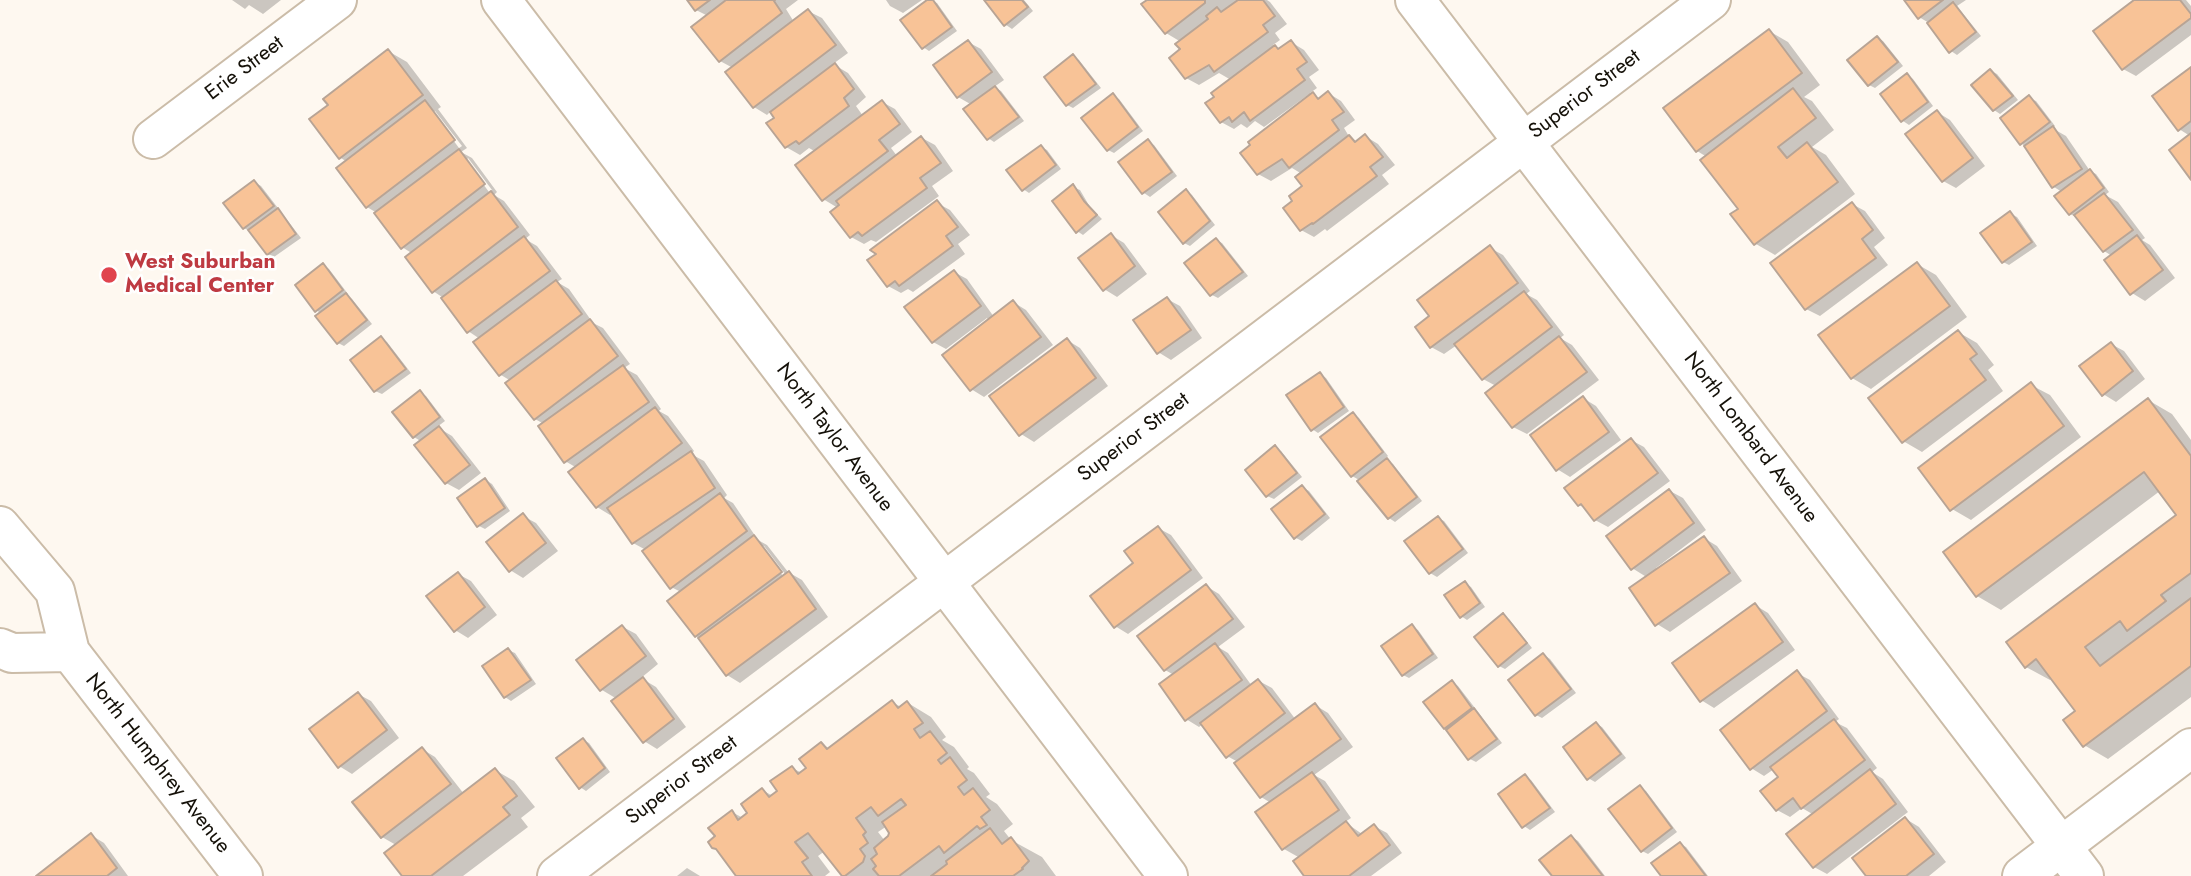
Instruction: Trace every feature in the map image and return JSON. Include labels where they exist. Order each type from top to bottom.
[{"type":"street","name":"Erie Street","points":[[153,139],[337,0]]},
{"type":"street","name":"North Taylor Avenue","points":[[501,0],[1168,876]]},
{"type":"street","name":"North Lombard Avenue","points":[[1415,0],[2084,876]]},
{"type":"street","name":"Superior Street","points":[[557,876],[1711,0]]},
{"type":"street","name":"North Humphrey Avenue","points":[[0,526],[55,591],[70,652],[243,876]]},
{"type":"street","name":"North Humphrey Avenue","points":[[0,648],[12,653],[70,652]]},
{"type":"street","points":[[2022,876],[2191,748]]},
{"type":"building","points":[[687,0],[710,0],[695,11]]},
{"type":"building","points":[[726,0],[775,0],[782,13],[719,62],[691,27]]},
{"type":"building","points":[[927,0],[933,0],[952,27],[922,49],[900,20]]},
{"type":"building","points":[[984,0],[1022,0],[1028,7],[1004,26]]},
{"type":"building","points":[[1147,0],[1205,0],[1205,3],[1165,34],[1141,4]]},
{"type":"building","points":[[1238,0],[1263,0],[1275,16],[1263,25],[1268,32],[1214,72],[1209,65],[1185,79],[1169,58],[1180,49],[1175,44],[1208,19],[1206,16],[1217,7],[1221,12]]},
{"type":"building","points":[[1904,0],[1943,0],[1918,19]]},
{"type":"building","points":[[2134,0],[2180,0],[2191,18],[2122,70],[2093,31]]},
{"type":"building","points":[[1953,2],[1976,32],[1949,53],[1927,23]]},
{"type":"building","points":[[808,9],[836,45],[753,108],[725,72]]},
{"type":"building","points":[[1769,29],[1802,73],[1696,152],[1663,108]]},
{"type":"building","points":[[1877,36],[1898,62],[1868,86],[1847,60]]},
{"type":"building","points":[[968,40],[992,72],[957,98],[933,65]]},
{"type":"building","points":[[1291,40],[1307,62],[1297,69],[1305,80],[1250,121],[1244,112],[1232,122],[1229,117],[1220,123],[1205,103],[1214,97],[1211,93],[1275,45],[1278,49]]},
{"type":"building","points":[[388,49],[423,95],[339,159],[309,119],[328,105],[323,99]]},
{"type":"building","points":[[1073,54],[1096,84],[1066,106],[1044,77]]},
{"type":"building","points":[[835,63],[854,89],[844,98],[849,106],[799,144],[796,141],[785,148],[766,123],[774,118],[770,112]]},
{"type":"building","points":[[2191,67],[2191,121],[2178,131],[2152,96]]},
{"type":"building","points":[[1990,69],[2013,96],[1993,111],[1971,85]]},
{"type":"building","points":[[1907,73],[1928,102],[1901,122],[1880,94]]},
{"type":"building","points":[[995,86],[1019,117],[987,140],[963,109]]},
{"type":"building","points":[[1793,88],[1816,118],[1778,147],[1787,158],[1807,142],[1838,182],[1754,245],[1730,214],[1738,209],[1700,160]]},
{"type":"building","points":[[1328,91],[1344,112],[1332,120],[1339,130],[1289,168],[1282,159],[1257,175],[1240,153],[1250,145],[1248,142],[1313,92],[1318,99]]},
{"type":"building","points":[[1113,93],[1138,127],[1107,151],[1081,118]]},
{"type":"building","points":[[2029,95],[2050,122],[2020,145],[2000,118]]},
{"type":"building","points":[[425,100],[455,140],[366,208],[336,168]]},
{"type":"building","points":[[882,100],[900,124],[879,140],[888,151],[822,201],[795,165]]},
{"type":"building","points":[[1937,110],[1973,158],[1942,182],[1905,134]]},
{"type":"building","points":[[2053,126],[2082,169],[2052,188],[2024,146]]},
{"type":"building","points":[[2191,133],[2191,180],[2169,150]]},
{"type":"building","points":[[1365,134],[1383,157],[1370,167],[1377,176],[1300,231],[1283,208],[1292,201],[1289,196],[1302,186],[1295,177],[1349,135],[1355,142]]},
{"type":"building","points":[[921,136],[941,163],[920,178],[927,188],[862,236],[858,232],[850,238],[830,212],[839,205],[836,201]]},
{"type":"building","points":[[1148,139],[1172,172],[1142,194],[1118,162]]},
{"type":"building","points":[[1041,145],[1056,165],[1022,191],[1006,170]]},
{"type":"building","points":[[459,149],[485,184],[401,249],[374,213]]},
{"type":"building","points":[[2090,169],[2104,188],[2069,215],[2054,196]]},
{"type":"building","points":[[254,180],[274,206],[243,229],[223,203]]},
{"type":"building","points":[[1073,184],[1097,215],[1076,233],[1052,201]]},
{"type":"building","points":[[1186,189],[1210,221],[1183,244],[1158,212]]},
{"type":"building","points":[[491,191],[518,227],[432,293],[405,257]]},
{"type":"building","points":[[2104,193],[2133,230],[2103,252],[2074,215]]},
{"type":"building","points":[[937,200],[958,227],[946,236],[953,246],[899,286],[895,281],[887,287],[867,260],[876,254],[870,250]]},
{"type":"building","points":[[1852,202],[1873,230],[1862,239],[1876,258],[1805,310],[1770,263]]},
{"type":"building","points":[[278,208],[296,234],[267,255],[248,230]]},
{"type":"building","points":[[2010,211],[2032,242],[2002,263],[1980,233]]},
{"type":"building","points":[[1111,233],[1135,266],[1103,291],[1078,258]]},
{"type":"building","points":[[2137,235],[2163,270],[2130,295],[2104,260]]},
{"type":"building","points":[[524,236],[550,271],[467,333],[441,298]]},
{"type":"building","points":[[1216,238],[1243,272],[1210,296],[1184,263]]},
{"type":"building","points":[[1490,245],[1518,283],[1430,348],[1415,327],[1429,316],[1417,300]]},
{"type":"building","points":[[1917,262],[1950,306],[1851,379],[1818,335]]},
{"type":"building","points":[[323,263],[343,290],[315,312],[295,285]]},
{"type":"building","points":[[954,270],[981,306],[932,343],[904,307]]},
{"type":"building","points":[[556,280],[582,314],[499,376],[473,342]]},
{"type":"building","points":[[1524,291],[1552,327],[1482,380],[1454,344]]},
{"type":"building","points":[[346,293],[367,320],[337,344],[315,316]]},
{"type":"building","points":[[1167,297],[1191,330],[1157,354],[1133,320]]},
{"type":"building","points":[[1013,300],[1041,337],[970,391],[942,355]]},
{"type":"building","points":[[590,319],[618,356],[534,420],[505,383]]},
{"type":"building","points":[[1958,330],[1977,354],[1970,359],[1986,380],[1902,443],[1868,398]]},
{"type":"building","points":[[381,336],[406,369],[374,392],[350,360]]},
{"type":"building","points":[[1559,336],[1587,372],[1512,428],[1485,393]]},
{"type":"building","points":[[1067,338],[1096,378],[1019,436],[989,396]]},
{"type":"building","points":[[2111,342],[2133,371],[2102,396],[2079,366]]},
{"type":"building","points":[[623,365],[649,402],[564,463],[538,426]]},
{"type":"building","points":[[1320,372],[1344,407],[1311,431],[1286,395]]},
{"type":"building","points":[[2031,382],[2064,426],[1950,511],[1918,468]]},
{"type":"building","points":[[420,390],[440,417],[413,438],[392,412]]},
{"type":"building","points":[[1583,396],[1609,432],[1556,471],[1530,435]]},
{"type":"building","points":[[2148,398],[2191,456],[2191,573],[2161,595],[2166,601],[2127,631],[2120,621],[2085,647],[2100,666],[2191,598],[2191,666],[2083,747],[2063,720],[2075,711],[2036,659],[2025,668],[2006,642],[2176,515],[2144,472],[1976,597],[1943,552]]},
{"type":"building","points":[[655,407],[682,443],[596,508],[568,472]]},
{"type":"building","points":[[1353,412],[1383,452],[1351,477],[1320,437]]},
{"type":"building","points":[[439,426],[470,465],[445,484],[414,445]]},
{"type":"building","points":[[1631,438],[1658,473],[1594,521],[1564,488]]},
{"type":"building","points":[[1275,445],[1297,473],[1266,497],[1245,470]]},
{"type":"building","points":[[691,451],[715,488],[632,544],[607,508]]},
{"type":"building","points":[[1387,458],[1417,497],[1388,519],[1357,481]]},
{"type":"building","points":[[485,478],[505,508],[477,527],[457,498]]},
{"type":"building","points":[[1302,485],[1325,514],[1294,539],[1271,509]]},
{"type":"building","points":[[1669,489],[1694,523],[1631,570],[1606,536]]},
{"type":"building","points":[[720,493],[747,531],[670,589],[642,551]]},
{"type":"building","points":[[523,513],[546,543],[509,572],[486,542]]},
{"type":"building","points":[[1438,516],[1463,549],[1429,574],[1404,541]]},
{"type":"building","points":[[1158,526],[1191,570],[1114,628],[1090,596],[1133,563],[1124,551]]},
{"type":"building","points":[[754,535],[782,572],[695,637],[667,601]]},
{"type":"building","points":[[1704,536],[1730,573],[1655,626],[1629,588]]},
{"type":"building","points":[[789,571],[816,609],[726,676],[698,638]]},
{"type":"building","points":[[458,572],[485,607],[454,632],[426,596]]},
{"type":"building","points":[[1465,581],[1480,603],[1460,618],[1444,595]]},
{"type":"building","points":[[1206,584],[1233,619],[1164,671],[1137,636]]},
{"type":"building","points":[[1755,603],[1783,642],[1700,702],[1672,663]]},
{"type":"building","points":[[1503,613],[1527,643],[1498,667],[1474,637]]},
{"type":"building","points":[[1412,624],[1433,654],[1402,676],[1381,646]]},
{"type":"building","points":[[622,625],[646,656],[600,691],[576,660]]},
{"type":"building","points":[[1215,643],[1242,680],[1185,721],[1159,684]]},
{"type":"building","points":[[508,648],[531,680],[504,698],[482,666]]},
{"type":"building","points":[[1543,653],[1571,689],[1535,716],[1508,680]]},
{"type":"building","points":[[1797,670],[1827,711],[1750,770],[1720,730]]},
{"type":"building","points":[[643,677],[674,719],[643,743],[611,701]]},
{"type":"building","points":[[1258,679],[1285,713],[1226,758],[1200,723]]},
{"type":"building","points":[[1452,680],[1472,708],[1444,729],[1423,702]]},
{"type":"building","points":[[358,692],[387,730],[338,768],[309,729]]},
{"type":"building","points":[[892,700],[898,708],[907,701],[923,723],[914,729],[920,738],[930,731],[947,753],[938,760],[941,764],[950,757],[967,780],[958,787],[964,795],[973,788],[990,810],[981,817],[987,825],[980,829],[977,826],[944,853],[939,846],[899,876],[879,876],[873,869],[876,866],[871,859],[877,854],[874,848],[889,833],[882,822],[906,805],[901,799],[878,816],[871,807],[856,818],[866,832],[863,835],[868,843],[860,849],[865,856],[863,862],[845,876],[842,876],[808,833],[795,842],[808,858],[802,862],[812,876],[736,876],[708,842],[715,836],[708,828],[732,810],[738,820],[747,813],[741,804],[762,788],[769,797],[777,791],[770,781],[792,766],[798,774],[806,768],[799,759],[821,742],[827,749]]},
{"type":"building","points":[[1315,703],[1341,739],[1260,798],[1234,763]]},
{"type":"building","points":[[1474,708],[1497,739],[1468,760],[1446,730]]},
{"type":"building","points":[[1834,719],[1865,760],[1801,809],[1793,798],[1776,811],[1760,791],[1778,777],[1770,767]]},
{"type":"building","points":[[1596,722],[1621,754],[1587,780],[1563,747]]},
{"type":"building","points":[[583,738],[605,768],[579,789],[556,758]]},
{"type":"building","points":[[422,747],[451,784],[381,838],[352,802]]},
{"type":"building","points":[[495,768],[517,796],[503,807],[510,815],[431,876],[402,876],[384,853]]},
{"type":"building","points":[[1870,769],[1896,804],[1813,868],[1786,834]]},
{"type":"building","points":[[1312,772],[1339,810],[1282,850],[1255,812]]},
{"type":"building","points":[[1525,774],[1550,808],[1522,828],[1498,794]]},
{"type":"building","points":[[1640,785],[1672,828],[1641,852],[1608,809]]},
{"type":"building","points":[[1905,817],[1934,854],[1906,876],[1866,876],[1852,858]]},
{"type":"building","points":[[1346,821],[1358,836],[1374,824],[1390,845],[1349,876],[1304,876],[1293,861]]},
{"type":"building","points":[[990,828],[1002,844],[1011,837],[1029,861],[1023,869],[1013,876],[931,876],[947,864],[946,861]]},
{"type":"building","points":[[91,833],[117,868],[107,876],[36,876]]},
{"type":"building","points":[[1571,835],[1603,876],[1552,876],[1539,860]]},
{"type":"building","points":[[1680,842],[1706,876],[1661,876],[1651,863]]},
{"type":"place","name":"West Suburban Medical Center","points":[[109,275]]}]
